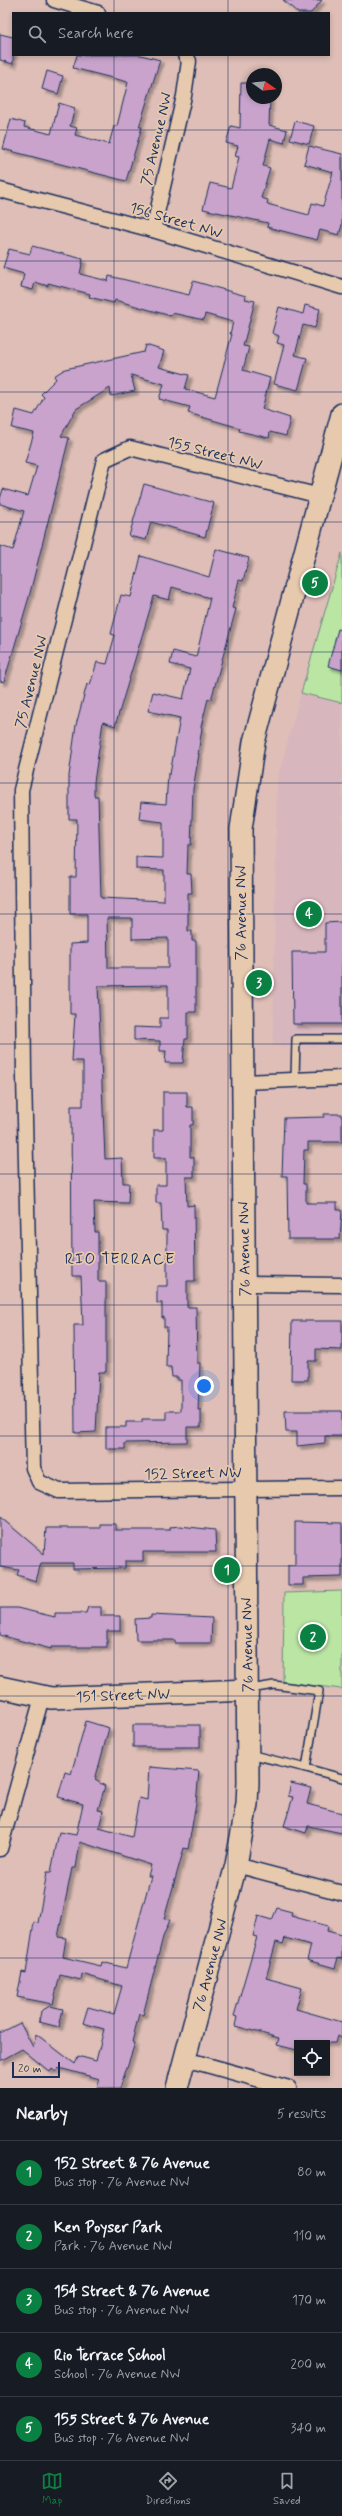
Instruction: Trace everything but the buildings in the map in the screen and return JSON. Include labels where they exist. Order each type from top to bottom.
[{"type":"street","points":[[54,0],[95,12]]},
{"type":"street","name":"75 Avenue NW","points":[[153,230],[184,96],[189,61],[186,56]]},
{"type":"street","name":"156 Street NW","points":[[0,190],[153,230],[342,287]]},
{"type":"street","name":"76 Avenue NW","points":[[177,2088],[236,1864],[247,1804],[248,1690],[242,1082],[243,808],[254,742],[342,414]]},
{"type":"street","name":"155 Street NW","points":[[104,460],[130,448],[320,496]]},
{"type":"street","name":"75 Avenue NW","points":[[46,1486],[39,1482],[33,1468],[24,1084],[21,790],[104,460]]},
{"type":"street","points":[[242,1082],[342,1078]]},
{"type":"street","points":[[244,1284],[342,1285]]},
{"type":"street","name":"152 Street NW","points":[[46,1486],[58,1491],[68,1492],[342,1488]]},
{"type":"street","name":"151 Street NW","points":[[0,1687],[42,1697],[248,1690]]},
{"type":"street","points":[[0,1849],[42,1697]]},
{"type":"street","points":[[236,1864],[342,1893]]},
{"type":"street","points":[[185,2059],[290,2088]]},
{"type":"lane","points":[[295,1079],[296,1039],[342,1039]]},
{"type":"lane","points":[[248,1690],[274,1684],[320,1691],[306,1768]]},
{"type":"lane","points":[[248,1754],[342,1778]]},
{"type":"shaded area","points":[[301,693],[342,703],[342,1046],[273,1046],[277,781]]},
{"type":"green space","points":[[342,553],[342,703],[301,693]]},
{"type":"green space","points":[[342,1591],[342,1689],[283,1682],[284,1593]]},
{"type":"place","name":"155 Street & 76 Avenue","points":[[315,583]]},
{"type":"place","name":"Rio Terrace School","points":[[309,914]]},
{"type":"place","name":"154 Street & 76 Avenue","points":[[259,983]]},
{"type":"place","name":"152 Street & 76 Avenue","points":[[227,1570]]},
{"type":"place","name":"Ken Poyser Park","points":[[313,1637]]},
{"type":"district","name":"RIO TERRACE","points":[[120,1258]]}]
